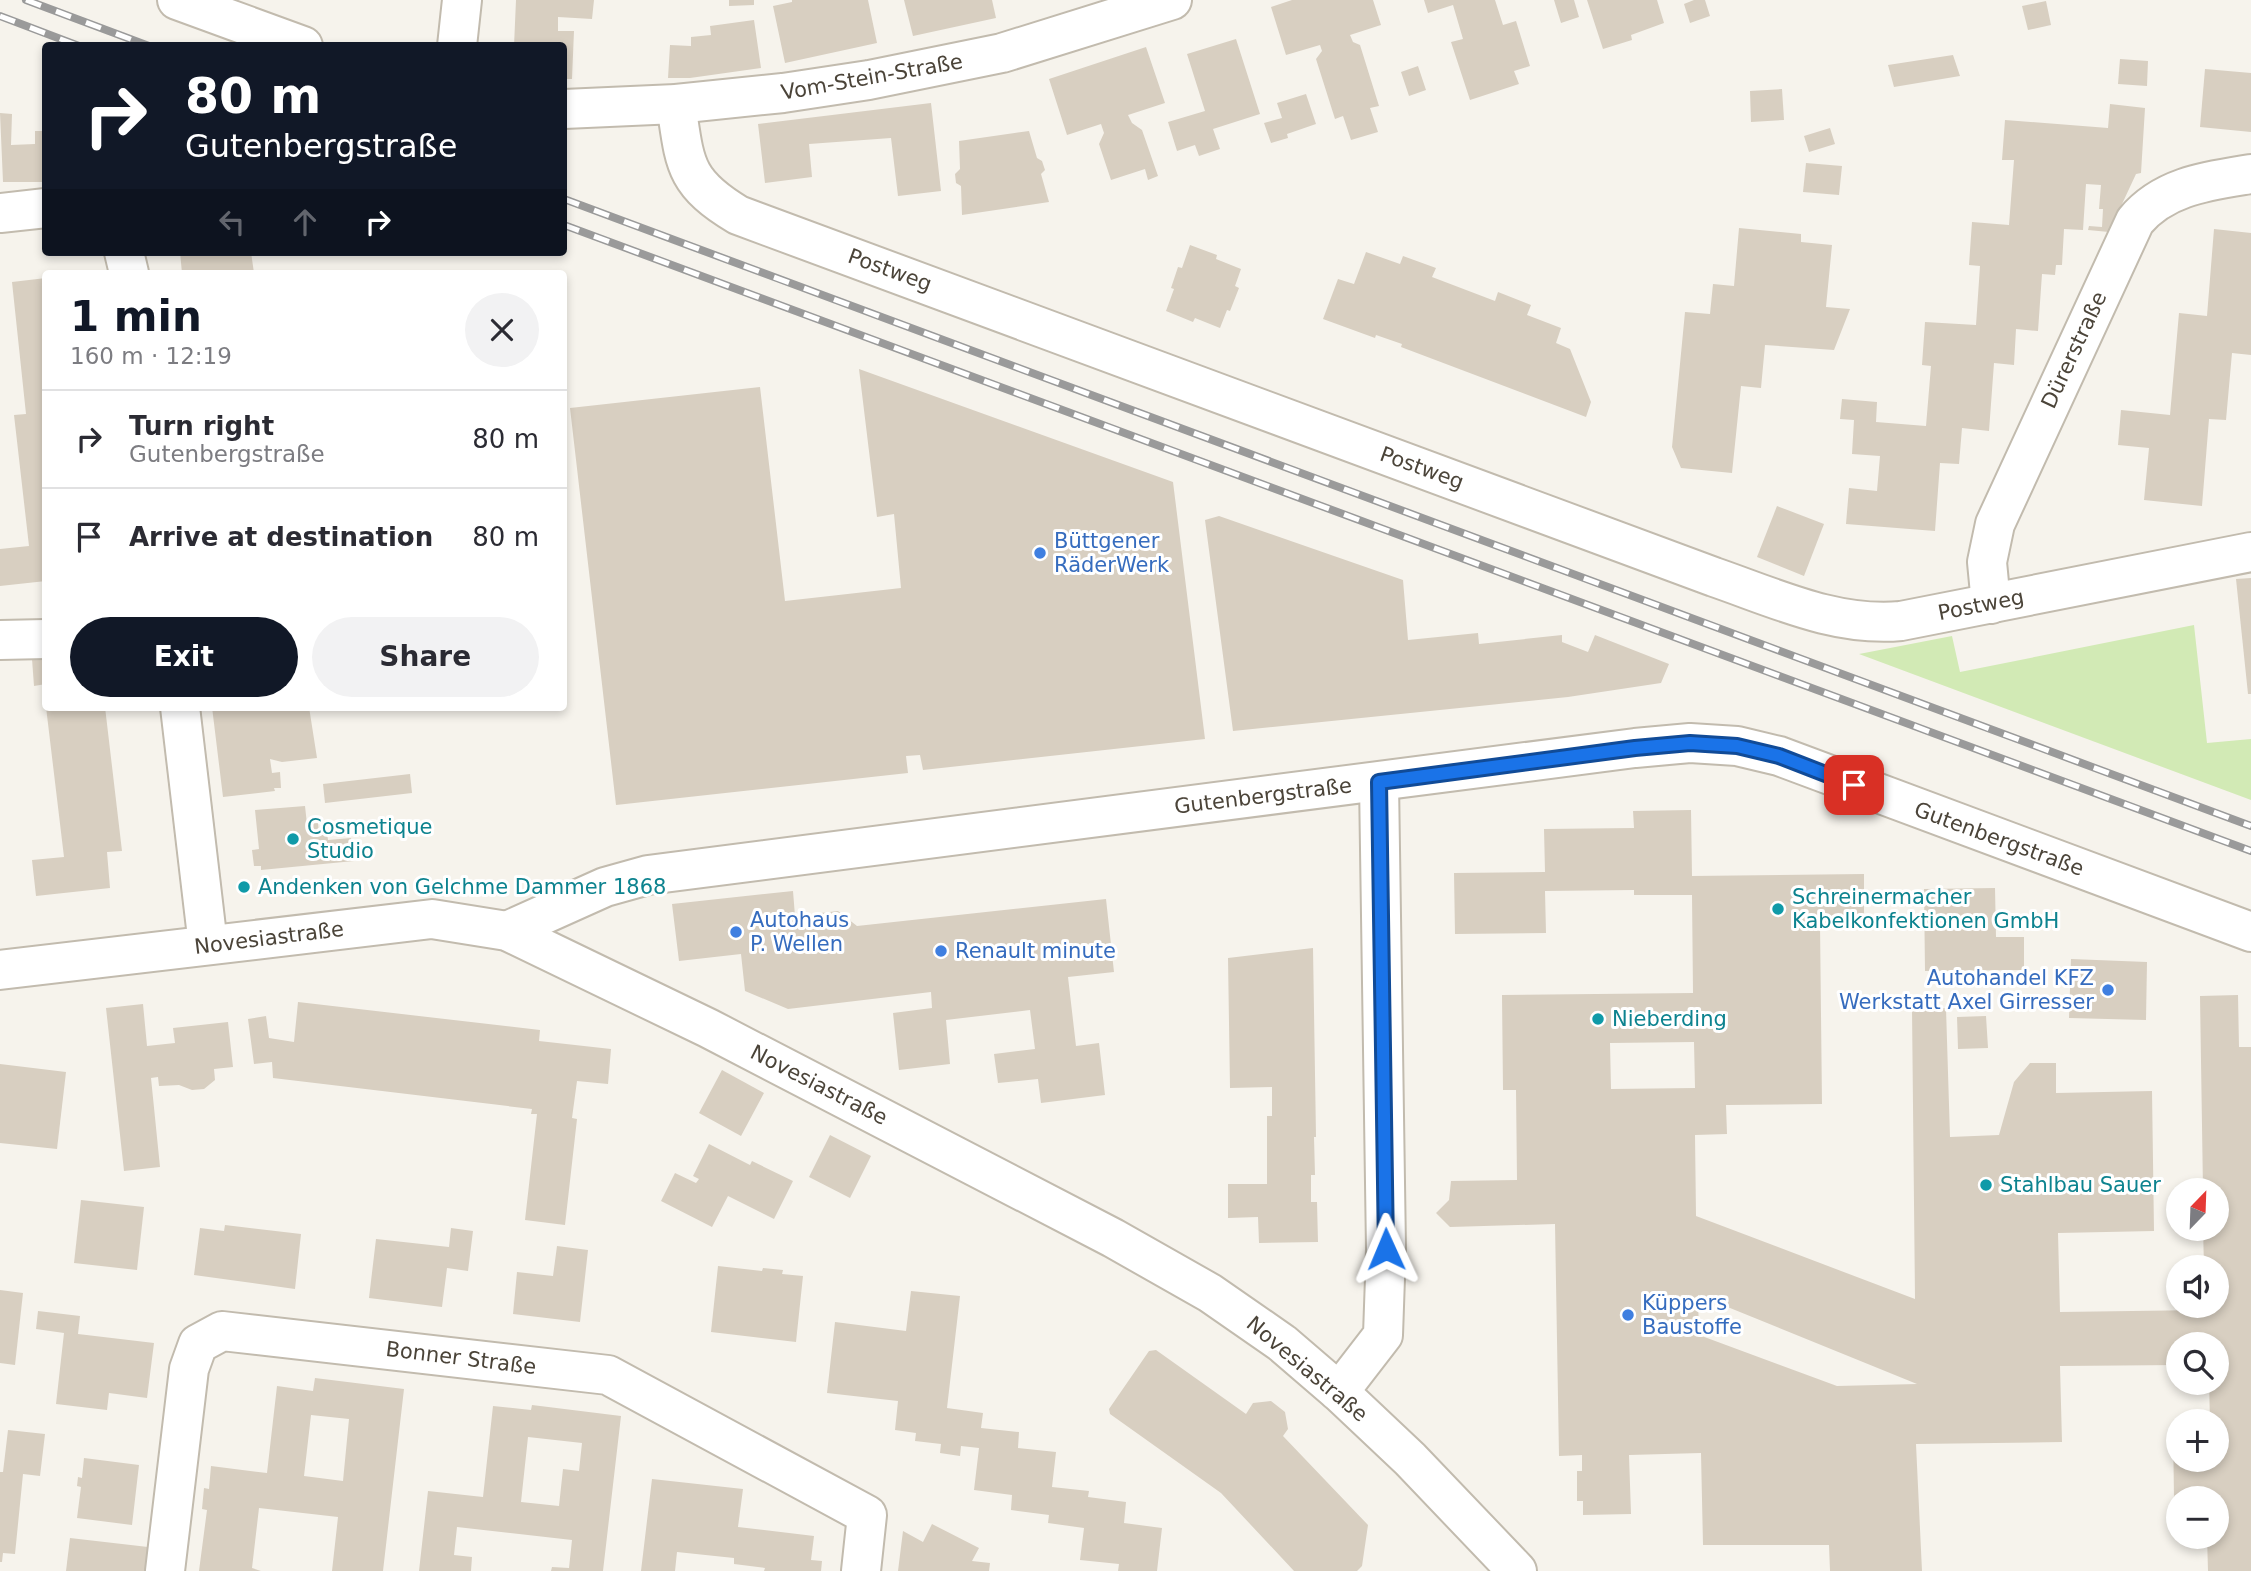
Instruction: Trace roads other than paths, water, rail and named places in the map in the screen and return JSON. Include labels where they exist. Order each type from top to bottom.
[{"type":"street","points":[[177,0],[292,42]]},
{"type":"street","points":[[457,42],[462,0]]},
{"type":"street","name":"Vom-Stein-Straße","points":[[567,109],[676,104],[869,80],[953,64],[1049,40],[1172,0]]},
{"type":"street","name":"Postweg","points":[[676,104],[684,159],[692,175],[704,190],[738,215],[1837,618],[1880,623],[1991,604],[2251,552]]},
{"type":"street","name":"Dürerstraße","points":[[1991,604],[1987,562],[1995,524],[2135,221],[2156,200],[2177,190],[2213,180],[2251,174]]},
{"type":"street","points":[[0,214],[42,209]]},
{"type":"street","points":[[0,640],[42,639]]},
{"type":"street","points":[[180,711],[208,945]]},
{"type":"street","name":"Gutenbergstraße","points":[[508,932],[605,887],[648,875],[1690,743],[1737,746],[1779,756],[2251,932]]},
{"type":"street","points":[[1339,1392],[1383,1335],[1386,1249],[1379,782]]},
{"type":"street","name":"Novesiastraße","points":[[0,970],[432,919],[508,932],[655,1001],[1154,1259],[1210,1293],[1282,1343],[1339,1392],[1410,1459],[1517,1571]]},
{"type":"street","name":"Bonner Straße","points":[[165,1571],[189,1369],[198,1344],[222,1331],[608,1376],[867,1515],[861,1571]]},
{"type":"railway","points":[[26,0],[138,42]]},
{"type":"railway","points":[[0,16],[68,42]]},
{"type":"railway","points":[[567,200],[2251,826]]},
{"type":"railway","points":[[567,226],[2251,851]]},
{"type":"place","name":"Büttgener RäderWerk","points":[[1040,553]]},
{"type":"place","name":"Cosmetique Studio","points":[[293,839]]},
{"type":"place","name":"Andenken von Gelchme Dammer 1868","points":[[244,887]]},
{"type":"place","name":"Schreinermacher Kabelkonfektionen GmbH","points":[[1778,909]]},
{"type":"place","name":"Autohaus P. Wellen","points":[[736,932]]},
{"type":"place","name":"Renault minute","points":[[941,951]]},
{"type":"place","name":"Autohandel KFZ Werkstatt Axel Girresser","points":[[2108,990]]},
{"type":"place","name":"Nieberding","points":[[1598,1019]]},
{"type":"place","name":"Stahlbau Sauer","points":[[1986,1185]]},
{"type":"place","name":"Küppers Baustoffe","points":[[1628,1315]]}]
